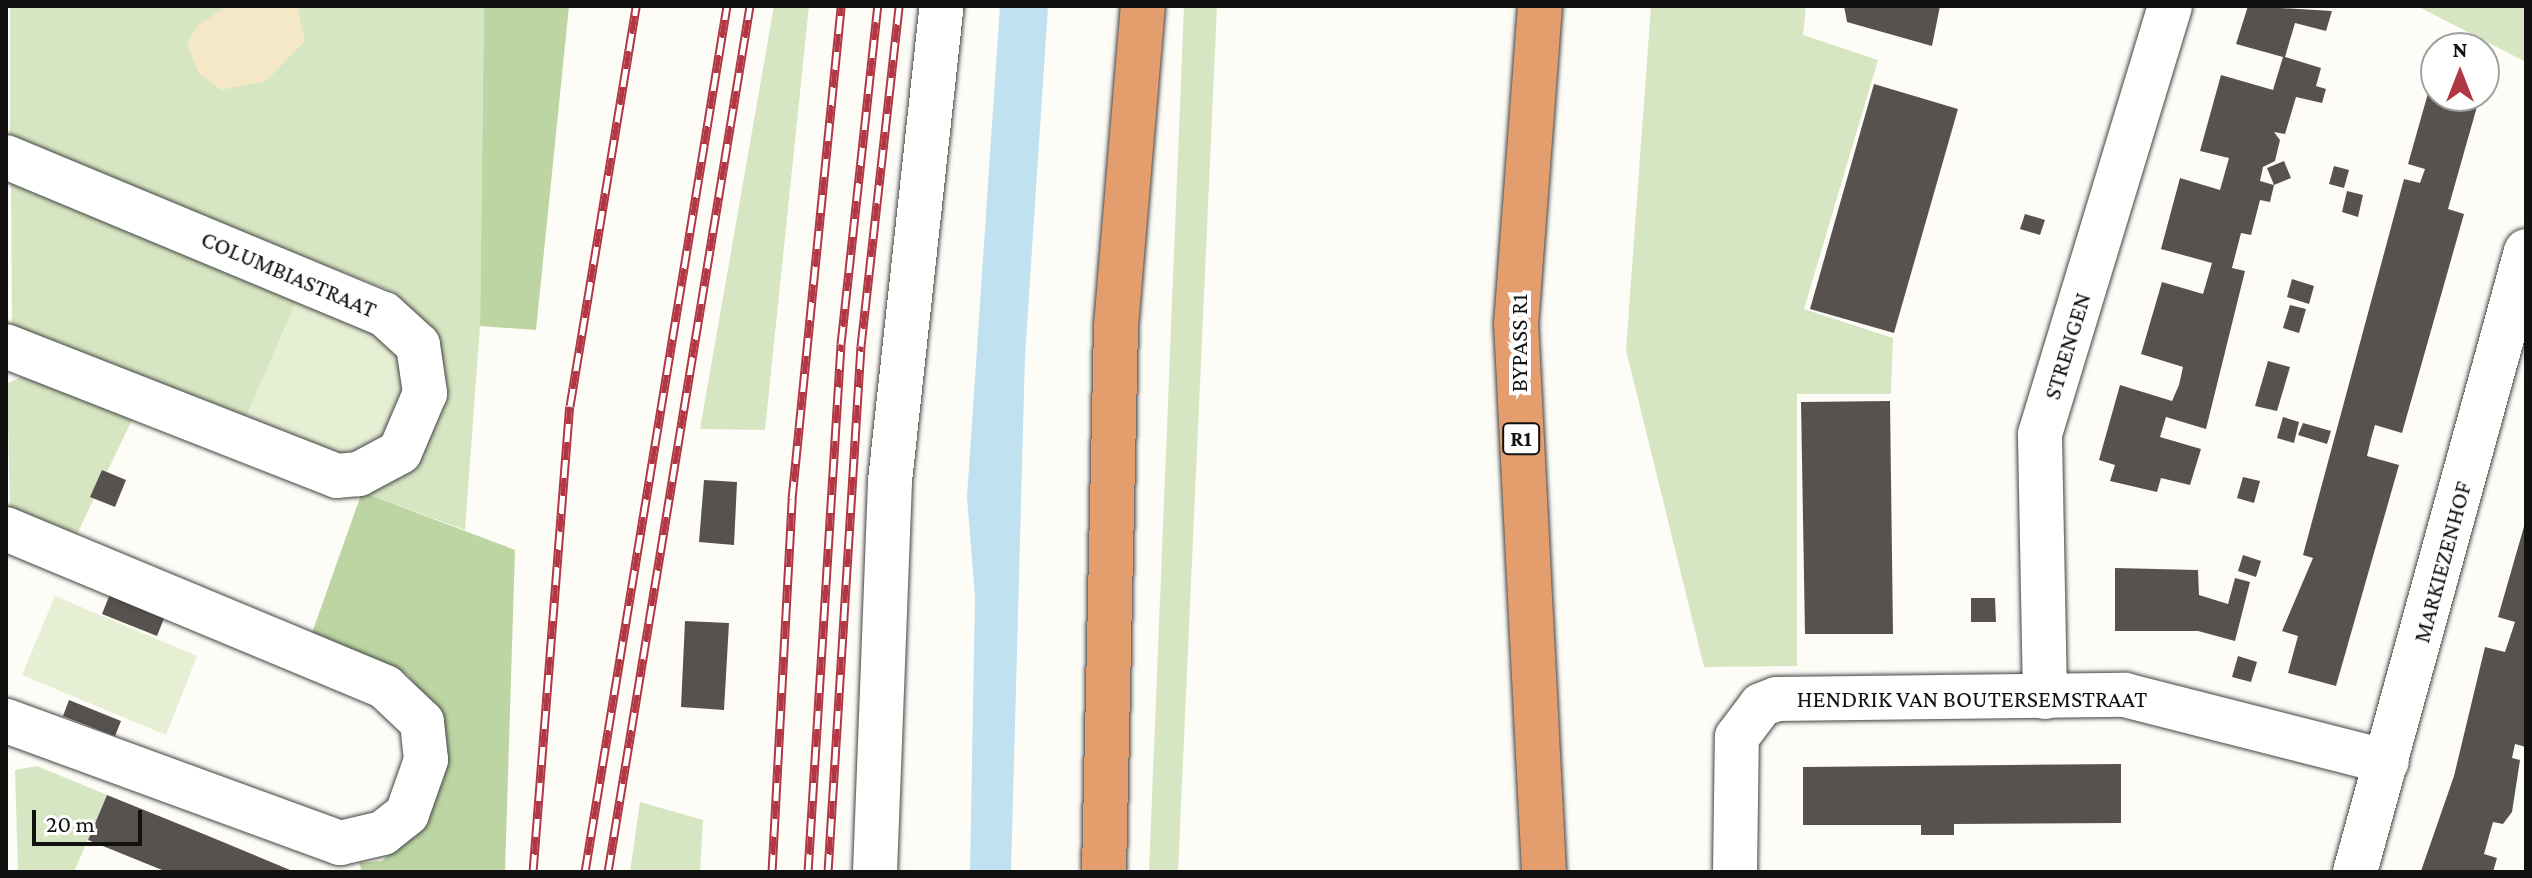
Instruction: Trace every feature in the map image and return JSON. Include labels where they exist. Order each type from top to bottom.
[{"type":"highway","points":[[1104,872],[1116,326],[1143,6]]},
{"type":"highway","name":"BYPASS R1","points":[[1540,6],[1516,323],[1544,872]]},
{"type":"street","points":[[875,872],[890,481],[942,6]]},
{"type":"street","name":"STRENGEN","points":[[2045,697],[2040,434],[2170,6]]},
{"type":"street","name":"COLUMBIASTRAAT","points":[[6,157],[384,314],[418,345],[425,393],[400,452],[359,474],[337,476],[6,346]]},
{"type":"street","name":"MARKIEZENHOF","points":[[2355,872],[2526,251]]},
{"type":"street","points":[[6,529],[385,687],[422,722],[426,760],[407,814],[383,833],[340,843],[6,721]]},
{"type":"street","name":"HENDRIK VAN BOUTERSEMSTRAAT","points":[[1735,872],[1732,757],[1746,719],[1777,699],[2045,697],[2167,700],[2387,762]]},
{"type":"green space","points":[[10,6],[484,6],[480,326],[465,530],[362,492],[389,484],[424,447],[439,404],[425,332],[394,292],[10,141]]},
{"type":"green space","points":[[484,6],[569,6],[536,330],[480,326]]},
{"type":"green space","points":[[774,6],[809,6],[765,430],[700,429]]},
{"type":"green space","points":[[1184,6],[1217,6],[1178,872],[1149,872]]},
{"type":"green space","points":[[1651,6],[1806,6],[1803,35],[1878,60],[1804,309],[1893,338],[1891,394],[1797,394],[1797,666],[1704,667],[1626,350]]},
{"type":"green space","points":[[2417,6],[2526,6],[2526,62],[2500,49],[2500,32],[2468,32]]},
{"type":"green space","points":[[11,174],[299,295],[244,422],[12,328]]},
{"type":"green space","points":[[299,295],[390,339],[409,383],[394,430],[347,460],[244,422]]},
{"type":"green space","points":[[30,374],[135,414],[75,538],[10,508],[7,383]]},
{"type":"green space","points":[[362,492],[515,550],[505,872],[362,872],[359,863],[382,861],[422,822],[422,694],[407,674],[312,633]]},
{"type":"green space","points":[[55,596],[197,656],[166,735],[22,675]]},
{"type":"green space","points":[[37,766],[107,795],[74,872],[18,872],[15,770]]},
{"type":"green space","points":[[640,802],[703,820],[700,872],[630,872]]},
{"type":"sand","points":[[227,6],[297,6],[305,41],[266,81],[221,90],[199,73],[187,45],[197,26]]},
{"type":"water","points":[[1000,6],[1048,6],[1025,356],[1011,872],[970,872],[975,597],[967,497]]},
{"type":"building","points":[[1844,6],[1940,6],[1932,46],[1847,22]]},
{"type":"building","points":[[2248,6],[2332,11],[2326,31],[2295,23],[2285,57],[2321,68],[2316,86],[2326,89],[2322,103],[2296,97],[2285,134],[2274,132],[2280,140],[2275,161],[2263,167],[2260,181],[2274,185],[2270,202],[2260,200],[2251,235],[2241,233],[2232,268],[2245,271],[2206,429],[2166,417],[2160,437],[2201,449],[2190,485],[2161,478],[2157,492],[2110,481],[2115,465],[2099,460],[2120,385],[2172,401],[2179,385],[2183,367],[2141,354],[2162,282],[2203,294],[2212,263],[2161,249],[2180,178],[2220,190],[2229,158],[2200,151],[2221,75],[2273,90],[2283,57],[2236,44]]},
{"type":"building","points":[[1874,84],[1958,109],[1894,333],[1810,309]]},
{"type":"building","points":[[2423,112],[2475,112],[2448,209],[2464,214],[2402,433],[2375,425],[2371,439],[2367,456],[2399,465],[2336,686],[2288,673],[2298,636],[2282,631],[2313,558],[2303,555],[2404,179],[2420,183],[2425,169],[2408,164]]},
{"type":"building","points":[[2284,161],[2291,178],[2274,185],[2267,168]]},
{"type":"building","points":[[2334,166],[2349,170],[2344,188],[2329,184]]},
{"type":"building","points":[[2347,191],[2363,195],[2358,217],[2342,212]]},
{"type":"building","points":[[2025,214],[2045,220],[2040,235],[2020,229]]},
{"type":"building","points":[[2292,279],[2314,286],[2309,304],[2287,297]]},
{"type":"building","points":[[2290,305],[2306,309],[2299,333],[2283,328]]},
{"type":"building","points":[[2268,361],[2290,367],[2277,411],[2255,406]]},
{"type":"building","points":[[1890,401],[1893,634],[1805,634],[1801,402]]},
{"type":"building","points":[[2283,417],[2299,422],[2294,443],[2277,438]]},
{"type":"building","points":[[2303,423],[2331,431],[2327,444],[2298,435]]},
{"type":"building","points":[[102,470],[126,480],[115,507],[90,497]]},
{"type":"building","points":[[2243,477],[2260,481],[2254,503],[2237,498]]},
{"type":"building","points":[[704,480],[737,482],[734,545],[699,542]]},
{"type":"building","points":[[2525,523],[2526,747],[2515,744],[2512,758],[2520,760],[2512,812],[2503,824],[2493,822],[2484,854],[2497,858],[2493,872],[2421,871],[2454,776],[2485,647],[2505,652],[2515,622],[2498,617]]},
{"type":"building","points":[[2243,555],[2261,561],[2256,577],[2238,571]]},
{"type":"building","points":[[2115,568],[2198,570],[2199,595],[2228,604],[2235,578],[2250,582],[2235,641],[2198,631],[2115,631]]},
{"type":"building","points":[[110,594],[165,616],[157,636],[102,614]]},
{"type":"building","points":[[1971,598],[1995,598],[1996,622],[1971,622]]},
{"type":"building","points":[[685,621],[729,623],[724,710],[681,707]]},
{"type":"building","points":[[2238,656],[2257,662],[2251,682],[2232,677]]},
{"type":"building","points":[[69,700],[121,721],[115,736],[63,716]]},
{"type":"building","points":[[2121,764],[2121,823],[1954,824],[1954,835],[1921,835],[1921,825],[1803,825],[1803,767]]},
{"type":"building","points":[[107,795],[295,872],[167,872],[88,840]]},
{"type":"railway","points":[[533,872],[570,406],[636,6]]},
{"type":"railway","points":[[585,872],[727,6]]},
{"type":"railway","points":[[608,872],[750,6]]},
{"type":"railway","points":[[772,872],[792,499],[841,6]]},
{"type":"railway","points":[[808,872],[841,344],[878,6]]},
{"type":"railway","points":[[828,872],[861,346],[899,6]]}]
